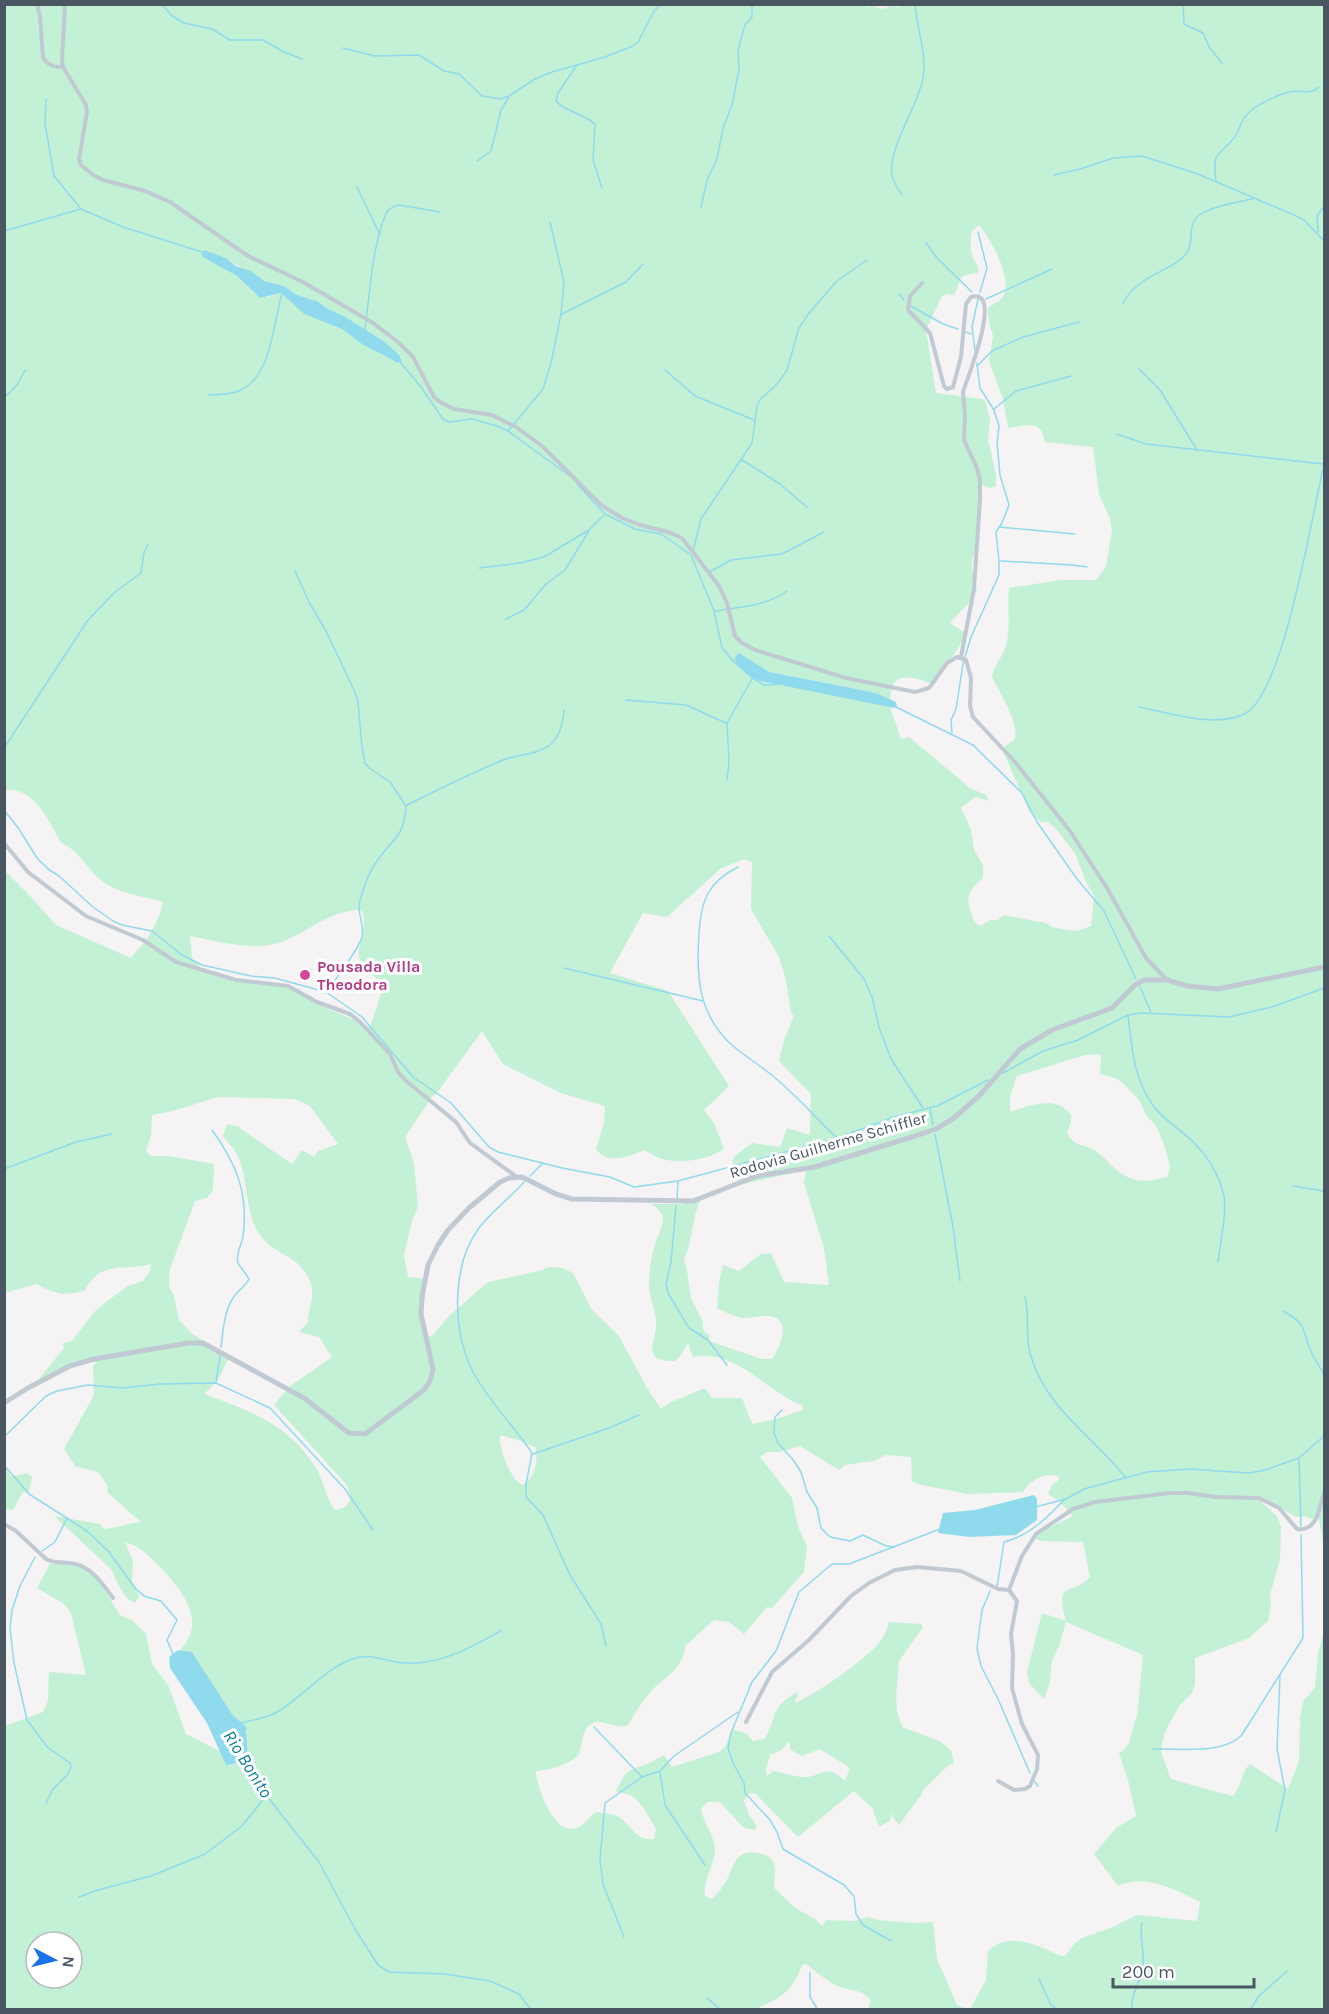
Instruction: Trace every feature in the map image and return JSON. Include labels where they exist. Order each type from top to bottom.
[{"type":"street","points":[[37,4],[43,58],[50,65],[63,67]]},
{"type":"street","points":[[65,4],[63,67],[86,105],[80,159],[81,165],[86,170],[103,180],[145,191],[170,202],[248,256],[303,282],[373,323],[413,357],[434,397],[440,402],[454,409],[492,415],[505,420],[542,446],[601,505],[612,513],[640,525],[682,538],[719,586],[727,603],[733,631],[742,643],[774,657],[856,681],[910,692],[920,692],[929,688],[951,659],[962,657]]},
{"type":"street","points":[[922,283],[910,296],[908,310],[930,333],[935,358],[947,389],[952,387],[959,370],[966,304],[970,297],[976,296],[981,298],[983,303],[984,320],[981,342],[962,399],[965,416],[964,440],[977,468],[980,480],[980,499],[974,589],[962,657]]},
{"type":"street","points":[[962,657],[966,660],[970,671],[970,706],[974,717],[1015,762],[1070,831],[1107,888],[1146,958],[1167,980]]},
{"type":"street","points":[[4,843],[28,872],[86,916],[143,940],[176,962],[236,980],[288,986],[317,1002],[350,1014],[390,1054],[405,1080],[456,1122],[470,1143],[518,1177]]},
{"type":"street","name":"Rodovia Guilherme Schiffler","points":[[518,1177],[572,1199],[693,1201],[757,1176],[815,1167],[936,1129],[954,1118],[979,1096],[1005,1064],[1028,1044],[1052,1030],[1112,1008],[1135,985],[1144,980],[1167,980],[1188,986],[1218,989],[1324,967]]},
{"type":"street","points":[[4,1403],[27,1388],[70,1366],[94,1359],[188,1343],[203,1343],[304,1398],[350,1433],[360,1435],[370,1432],[424,1390],[433,1375],[421,1305],[428,1265],[438,1245],[448,1230],[469,1208],[500,1182],[518,1177]]},
{"type":"street","points":[[1009,1590],[1022,1556],[1036,1534],[1073,1509],[1095,1502],[1170,1493],[1259,1498],[1279,1508],[1297,1530],[1302,1530],[1317,1520],[1324,1492]]},
{"type":"street","points":[[4,1524],[16,1531],[46,1559],[52,1562],[76,1563],[91,1571],[113,1598]]},
{"type":"street","points":[[746,1722],[772,1672],[809,1640],[851,1596],[869,1583],[895,1570],[917,1567],[961,1571],[998,1589],[1009,1590],[1017,1601],[1011,1634],[1012,1688],[1022,1724],[1036,1749],[1038,1762],[1036,1775],[1030,1786],[1025,1789],[1014,1790],[998,1781]]},
{"type":"green space","points":[[862,4],[883,9],[890,6],[899,7],[902,4],[1324,5],[1324,1547],[1319,1519],[1296,1517],[1265,1499],[1257,1498],[1277,1516],[1281,1527],[1280,1559],[1270,1595],[1268,1621],[1249,1638],[1195,1658],[1195,1684],[1192,1693],[1179,1706],[1165,1732],[1161,1752],[1171,1779],[1233,1796],[1250,1764],[1288,1789],[1299,1761],[1300,1717],[1303,1702],[1315,1687],[1318,1654],[1324,1630],[1324,2009],[970,2009],[986,1980],[988,1951],[1001,1943],[1021,1941],[1065,1956],[1082,1938],[1113,1927],[1137,1915],[1197,1921],[1200,1902],[1171,1888],[1149,1882],[1128,1882],[1118,1886],[1094,1854],[1116,1828],[1136,1816],[1119,1753],[1129,1742],[1137,1717],[1143,1655],[1066,1622],[1052,1661],[1050,1682],[1044,1699],[1029,1683],[1027,1672],[1042,1613],[1066,1621],[1063,1594],[1090,1577],[1083,1542],[1041,1541],[1032,1538],[1073,1516],[1060,1502],[1048,1494],[1052,1485],[1060,1479],[1058,1476],[1048,1475],[1038,1478],[1023,1492],[968,1494],[912,1481],[911,1457],[886,1455],[873,1461],[845,1465],[839,1470],[800,1446],[779,1452],[767,1452],[760,1457],[792,1498],[798,1527],[807,1546],[804,1572],[772,1608],[767,1607],[744,1634],[729,1622],[714,1620],[685,1646],[681,1662],[651,1691],[628,1725],[592,1723],[583,1736],[579,1755],[559,1766],[536,1771],[539,1787],[552,1815],[565,1828],[575,1829],[585,1823],[595,1812],[604,1813],[619,1817],[643,1838],[654,1839],[656,1829],[641,1805],[634,1797],[616,1791],[627,1773],[664,1755],[672,1767],[719,1752],[725,1747],[732,1729],[747,1734],[753,1741],[764,1739],[782,1703],[797,1692],[794,1703],[826,1686],[879,1643],[889,1622],[921,1624],[923,1627],[899,1661],[897,1711],[902,1727],[939,1741],[951,1750],[954,1764],[950,1764],[924,1789],[899,1825],[890,1813],[891,1820],[879,1827],[873,1809],[854,1791],[798,1837],[755,1793],[749,1793],[744,1801],[749,1815],[757,1826],[755,1830],[744,1828],[720,1802],[707,1802],[701,1809],[715,1850],[705,1896],[712,1899],[727,1880],[735,1861],[749,1852],[765,1855],[772,1860],[775,1868],[774,1888],[795,1908],[815,1919],[822,1926],[826,1920],[855,1921],[868,1917],[914,1923],[933,1922],[937,1959],[957,2005],[967,2009],[868,2009],[871,2001],[863,1994],[833,1984],[806,1964],[802,1965],[789,1989],[777,1999],[752,2010],[5,2009],[5,1726],[43,1712],[48,1701],[49,1672],[86,1675],[71,1613],[64,1604],[37,1588],[50,1564],[74,1562],[85,1566],[99,1581],[120,1615],[133,1621],[146,1634],[152,1664],[168,1685],[186,1734],[221,1752],[227,1764],[244,1762],[248,1758],[247,1728],[232,1714],[192,1652],[180,1650],[192,1628],[192,1616],[183,1595],[175,1584],[148,1555],[136,1546],[125,1542],[133,1561],[132,1582],[139,1596],[135,1603],[130,1601],[120,1588],[111,1569],[54,1516],[100,1524],[104,1529],[141,1522],[108,1493],[107,1485],[98,1472],[75,1466],[64,1449],[94,1395],[93,1367],[96,1362],[83,1362],[39,1379],[64,1348],[63,1343],[72,1341],[94,1312],[106,1302],[128,1286],[143,1281],[150,1271],[151,1264],[106,1270],[91,1280],[85,1290],[78,1292],[60,1293],[36,1284],[5,1293],[5,871],[56,925],[131,958],[150,934],[163,902],[123,892],[108,885],[77,854],[61,843],[46,816],[32,800],[24,794],[5,790],[4,5]],"holes":[[[979,225],[989,239],[999,259],[1005,280],[1006,289],[1003,296],[988,308],[993,336],[989,361],[1003,399],[1008,428],[1032,425],[1040,429],[1045,442],[1093,447],[1099,494],[1110,519],[1112,530],[1106,567],[1096,580],[1061,580],[1009,588],[1007,639],[992,677],[1013,719],[1015,736],[1013,741],[1005,746],[1004,753],[1030,813],[1041,822],[1048,822],[1057,830],[1076,855],[1094,896],[1091,926],[1077,931],[1003,915],[998,920],[990,920],[981,926],[975,923],[968,898],[972,889],[983,878],[983,865],[974,850],[971,830],[961,808],[975,797],[989,801],[986,795],[970,788],[909,737],[901,739],[890,707],[749,676],[736,665],[758,666],[769,672],[862,690],[890,699],[893,685],[900,679],[915,678],[934,685],[967,634],[950,623],[972,599],[977,590],[972,564],[977,549],[982,485],[991,488],[996,486],[996,475],[988,439],[990,419],[985,401],[982,399],[936,393],[926,330],[942,296],[954,295],[963,277],[978,273],[978,266],[971,252],[972,231]],[[201,252],[224,257],[264,281],[284,286],[297,295],[317,301],[385,342],[402,359],[383,356],[342,329],[304,314],[281,293],[267,297],[256,295],[237,276],[202,256]],[[744,859],[752,862],[751,909],[779,957],[786,980],[791,1013],[794,1016],[784,1040],[779,1061],[811,1094],[810,1135],[787,1128],[780,1147],[752,1143],[735,1156],[732,1162],[739,1185],[806,1170],[804,1183],[824,1248],[829,1285],[784,1282],[771,1253],[761,1254],[739,1271],[723,1265],[717,1308],[741,1317],[774,1317],[782,1325],[782,1336],[772,1359],[762,1359],[709,1341],[709,1335],[703,1330],[703,1322],[691,1298],[684,1260],[701,1198],[684,1204],[651,1204],[663,1217],[651,1259],[649,1275],[649,1290],[656,1321],[652,1351],[657,1358],[674,1361],[679,1358],[688,1343],[693,1357],[709,1356],[738,1365],[776,1391],[802,1405],[803,1410],[752,1424],[742,1398],[712,1398],[705,1388],[669,1403],[661,1409],[619,1336],[592,1310],[573,1273],[563,1268],[549,1267],[488,1282],[448,1317],[433,1335],[427,1337],[423,1313],[427,1279],[408,1277],[404,1255],[412,1221],[418,1207],[414,1163],[405,1137],[431,1098],[482,1031],[503,1064],[561,1093],[605,1106],[604,1123],[596,1149],[606,1157],[625,1157],[644,1150],[662,1159],[686,1161],[710,1156],[724,1149],[714,1123],[704,1110],[729,1086],[668,991],[610,973],[643,913],[667,917],[720,869]],[[362,911],[364,923],[359,948],[360,960],[367,970],[384,985],[370,1027],[281,986],[235,982],[207,973],[192,959],[190,936],[232,944],[264,946],[285,941],[344,912]],[[1085,1055],[1101,1055],[1100,1074],[1116,1078],[1139,1100],[1147,1117],[1155,1124],[1163,1142],[1170,1168],[1167,1177],[1144,1181],[1130,1178],[1117,1171],[1096,1151],[1073,1141],[1067,1133],[1071,1115],[1058,1105],[1042,1103],[1010,1112],[1010,1096],[1017,1076]],[[219,1097],[295,1099],[310,1106],[338,1144],[318,1151],[314,1157],[302,1150],[292,1164],[237,1126],[227,1124],[223,1136],[236,1152],[241,1163],[251,1216],[260,1235],[273,1248],[300,1265],[312,1286],[308,1322],[299,1332],[319,1337],[332,1357],[289,1387],[274,1405],[346,1484],[351,1496],[349,1502],[346,1506],[335,1510],[318,1472],[305,1452],[293,1440],[252,1413],[204,1394],[218,1380],[229,1357],[191,1333],[179,1320],[174,1296],[169,1287],[169,1272],[195,1201],[207,1198],[213,1190],[214,1164],[168,1156],[150,1156],[146,1150],[151,1135],[152,1115]],[[500,1435],[536,1448],[534,1473],[523,1485],[514,1478],[510,1471]],[[789,1741],[791,1750],[802,1756],[820,1749],[850,1768],[845,1781],[828,1771],[808,1777],[773,1771],[767,1776],[766,1769],[770,1755],[782,1750]]]},
{"type":"green space","points":[[5,1466],[11,1477],[27,1473],[32,1477],[29,1492],[22,1493],[13,1510],[5,1509]]},
{"type":"water","points":[[204,250],[226,258],[236,266],[251,271],[264,281],[284,286],[297,295],[317,301],[344,316],[385,342],[402,361],[398,363],[362,344],[342,329],[304,314],[281,293],[260,298],[237,276],[203,257],[201,254]]},
{"type":"water","points":[[739,653],[769,672],[878,694],[896,702],[897,706],[894,708],[761,681],[749,676],[736,665],[735,657]]},
{"type":"water","points":[[1034,1495],[1037,1499],[1037,1520],[1016,1535],[969,1537],[938,1533],[943,1513],[975,1510]]},
{"type":"water","points":[[178,1650],[192,1652],[232,1714],[247,1728],[248,1758],[244,1762],[226,1765],[207,1723],[170,1668],[169,1657]]},
{"type":"waterway","points":[[162,4],[172,16],[184,23],[212,29],[230,40],[263,40],[302,59]]},
{"type":"waterway","points":[[343,48],[375,56],[419,55],[444,71],[459,74],[482,96],[501,99],[552,72],[605,57],[633,46],[638,42],[654,11],[661,4]]},
{"type":"waterway","points":[[701,208],[707,180],[717,159],[723,128],[732,105],[739,70],[738,50],[745,25],[752,17],[752,4]]},
{"type":"waterway","points":[[902,195],[893,180],[892,164],[894,153],[916,101],[924,69],[915,4]]},
{"type":"waterway","points":[[1183,4],[1184,24],[1203,33],[1209,47],[1222,63]]},
{"type":"waterway","points":[[577,65],[558,93],[556,101],[595,124],[593,160],[602,188]]},
{"type":"waterway","points":[[1216,181],[1216,159],[1236,136],[1248,113],[1284,94],[1293,91],[1308,92],[1319,87]]},
{"type":"waterway","points":[[477,161],[491,151],[501,110],[509,97]]},
{"type":"waterway","points":[[46,99],[45,124],[54,176],[81,209],[123,227],[202,252]]},
{"type":"waterway","points":[[1054,175],[1113,158],[1142,156],[1198,174],[1294,215],[1304,220],[1324,241]]},
{"type":"waterway","points":[[357,187],[380,235]]},
{"type":"waterway","points":[[1123,303],[1138,285],[1182,258],[1188,251],[1193,224],[1198,216],[1216,207],[1252,199]]},
{"type":"waterway","points":[[365,330],[375,253],[387,212],[399,205],[440,212]]},
{"type":"waterway","points":[[1318,232],[1317,216],[1324,206]]},
{"type":"waterway","points":[[4,231],[81,209]]},
{"type":"waterway","points":[[508,431],[543,389],[561,314],[564,282],[550,222]]},
{"type":"waterway","points":[[978,232],[987,268],[980,292]]},
{"type":"waterway","points":[[926,243],[937,258],[972,292]]},
{"type":"waterway","points":[[693,551],[701,519],[752,443],[757,406],[760,400],[778,383],[787,370],[799,328],[837,281],[867,260]]},
{"type":"waterway","points":[[562,314],[626,282],[643,264]]},
{"type":"waterway","points":[[986,299],[1052,269]]},
{"type":"waterway","points":[[209,395],[237,392],[251,383],[259,373],[270,347],[282,294]]},
{"type":"waterway","points":[[899,294],[904,300]]},
{"type":"waterway","points":[[975,350],[972,327],[978,299]]},
{"type":"waterway","points":[[911,306],[943,324],[958,329]]},
{"type":"waterway","points":[[977,366],[992,351],[1023,337],[1079,322]]},
{"type":"waterway","points":[[966,332],[971,334]]},
{"type":"waterway","points":[[400,362],[443,419],[449,422],[472,419],[497,426],[508,431],[570,476]]},
{"type":"waterway","points":[[952,733],[951,720],[956,709],[963,664],[971,637],[999,575],[996,532],[1009,505],[1000,475],[997,443],[999,426],[994,410],[980,388],[977,363]]},
{"type":"waterway","points":[[1138,368],[1160,390],[1197,450]]},
{"type":"waterway","points":[[4,398],[17,385],[25,370]]},
{"type":"waterway","points":[[665,370],[695,396],[754,420]]},
{"type":"waterway","points":[[994,409],[1016,391],[1071,376]]},
{"type":"waterway","points":[[1117,434],[1146,444],[1323,464]]},
{"type":"waterway","points":[[742,460],[780,484],[808,508]]},
{"type":"waterway","points":[[1139,707],[1179,716],[1222,720],[1246,713],[1260,698],[1273,672],[1295,598],[1324,464]]},
{"type":"waterway","points":[[577,484],[605,514],[635,529],[661,534],[691,555],[714,611],[722,648],[735,663]]},
{"type":"waterway","points":[[506,619],[524,610],[547,583],[565,570],[590,529],[604,515]]},
{"type":"waterway","points":[[999,527],[1075,534]]},
{"type":"waterway","points":[[479,568],[520,563],[544,557],[589,530]]},
{"type":"waterway","points":[[711,571],[731,560],[782,554],[824,532]]},
{"type":"waterway","points":[[4,748],[88,620],[115,592],[141,573],[148,544]]},
{"type":"waterway","points":[[1001,561],[1087,567]]},
{"type":"waterway","points":[[295,571],[354,690],[358,701],[365,763],[390,782],[406,806],[402,827],[377,860],[360,900],[359,909],[363,929],[360,943],[327,992]]},
{"type":"waterway","points":[[715,611],[762,603],[787,591]]},
{"type":"waterway","points":[[750,676],[764,685],[781,684]]},
{"type":"waterway","points":[[727,780],[729,761],[727,723],[752,679]]},
{"type":"waterway","points":[[626,700],[686,705],[726,723]]},
{"type":"waterway","points":[[896,707],[973,745],[1022,793],[1037,822],[1077,879],[1104,911],[1136,979]]},
{"type":"waterway","points":[[407,805],[503,760],[546,748],[559,733],[564,710]]},
{"type":"waterway","points":[[4,810],[37,858],[93,907],[113,921],[152,931],[182,955],[202,965],[251,976],[275,978],[326,992],[362,1017],[413,1077],[451,1103],[489,1147],[498,1152],[610,1177],[634,1187],[678,1181],[837,1138],[894,1117],[937,1106],[988,1080]]},
{"type":"waterway","points":[[738,867],[713,886],[704,902],[699,933],[698,965],[706,1008],[721,1034],[733,1046],[782,1084],[836,1137]]},
{"type":"waterway","points":[[829,936],[864,979],[872,997],[879,1027],[891,1059],[923,1108]]},
{"type":"waterway","points":[[564,968],[703,1001]]},
{"type":"waterway","points":[[1140,987],[1151,1012]]},
{"type":"waterway","points":[[1003,1073],[1043,1051],[1078,1040],[1128,1015],[1141,1013],[1229,1017],[1272,1007],[1324,988]]},
{"type":"waterway","points":[[1128,1016],[1134,1062],[1141,1083],[1152,1104],[1160,1114],[1201,1150],[1219,1181],[1224,1197],[1225,1212],[1218,1262]]},
{"type":"waterway","points":[[930,1108],[933,1125]]},
{"type":"waterway","points":[[212,1130],[228,1155],[239,1180],[244,1206],[244,1221],[237,1260],[249,1279],[230,1303],[224,1322],[221,1347]]},
{"type":"waterway","points":[[4,1169],[76,1142],[112,1134]]},
{"type":"waterway","points":[[935,1134],[953,1227],[960,1281]]},
{"type":"waterway","points":[[530,1176],[543,1163]]},
{"type":"waterway","points":[[524,1182],[484,1222],[470,1243],[459,1279],[458,1318],[461,1338],[466,1356],[479,1382],[532,1454],[526,1497],[543,1515],[570,1575],[601,1624],[606,1646]]},
{"type":"waterway","points":[[677,1198],[678,1182]]},
{"type":"waterway","points":[[1293,1186],[1324,1191]]},
{"type":"waterway","points":[[676,1206],[671,1262],[666,1284],[668,1293],[689,1328],[708,1340],[727,1365]]},
{"type":"waterway","points":[[1025,1297],[1030,1353],[1046,1389],[1070,1420],[1125,1477]]},
{"type":"waterway","points":[[1283,1311],[1300,1323],[1311,1352],[1324,1375]]},
{"type":"waterway","points":[[216,1382],[220,1356]]},
{"type":"waterway","points":[[4,1437],[46,1396],[57,1391],[88,1385],[123,1388],[160,1384],[216,1383],[270,1408],[345,1489],[373,1530]]},
{"type":"waterway","points":[[782,1410],[775,1417],[774,1433],[778,1443],[801,1472],[807,1492],[817,1508],[821,1528],[830,1537],[850,1541],[863,1535],[886,1546],[895,1547]]},
{"type":"waterway","points":[[533,1454],[609,1428],[639,1415]]},
{"type":"waterway","points":[[1035,1507],[1066,1499],[1084,1489],[1147,1472],[1190,1469],[1248,1473],[1262,1471],[1299,1458],[1324,1436]]},
{"type":"waterway","points":[[1299,1459],[1301,1526]]},
{"type":"waterway","name":"Rio Bonito","points":[[4,1465],[29,1494],[87,1531],[108,1551],[136,1589],[144,1596],[161,1601],[177,1620],[167,1640],[173,1654]]},
{"type":"waterway","points":[[997,1587],[1004,1542],[1030,1531],[1065,1499]]},
{"type":"waterway","points":[[42,1551],[55,1542],[67,1518]]},
{"type":"waterway","points":[[891,1941],[863,1925],[856,1914],[854,1896],[844,1885],[783,1849],[770,1820],[745,1793],[744,1783],[728,1748],[731,1733],[752,1682],[776,1651],[799,1592],[832,1564],[849,1564],[940,1529]]},
{"type":"waterway","points":[[1153,1749],[1211,1748],[1222,1746],[1241,1736],[1303,1638],[1301,1535]]},
{"type":"waterway","points":[[35,1557],[20,1586],[12,1610],[10,1628],[14,1663],[27,1720],[48,1748],[70,1763],[71,1767],[68,1774],[53,1789],[46,1803]]},
{"type":"waterway","points":[[990,1591],[982,1610],[977,1648],[981,1666],[1030,1773]]},
{"type":"waterway","points":[[241,1723],[277,1712],[322,1677],[352,1659],[373,1657],[400,1663],[432,1661],[469,1648],[502,1630]]},
{"type":"waterway","points":[[1276,1832],[1285,1790],[1277,1749],[1280,1676]]},
{"type":"waterway","points":[[624,1937],[603,1884],[600,1859],[605,1803],[642,1777],[660,1771],[674,1756],[738,1712]]},
{"type":"waterway","points":[[594,1727],[641,1776]]},
{"type":"waterway","name":"Rio Bonito","points":[[246,1762],[262,1790],[319,1862],[355,1929],[378,1965],[389,1972],[444,1974],[490,1981],[519,1994],[531,2010]]},
{"type":"waterway","points":[[660,1772],[665,1805],[705,1865]]},
{"type":"waterway","points":[[1034,1781],[1038,1786]]},
{"type":"waterway","points":[[79,1897],[151,1876],[205,1854],[242,1826],[266,1796]]},
{"type":"waterway","points":[[1132,2010],[1143,1967],[1142,1923]]},
{"type":"waterway","points":[[1250,2010],[1259,1996],[1287,1971]]},
{"type":"waterway","points":[[810,1972],[810,1997],[818,2010]]},
{"type":"waterway","points":[[1039,1979],[1051,2005],[1058,2010]]},
{"type":"waterway","points":[[707,1998],[721,2010]]},
{"type":"place","name":"Pousada Villa Theodora","points":[[305,975]]}]
